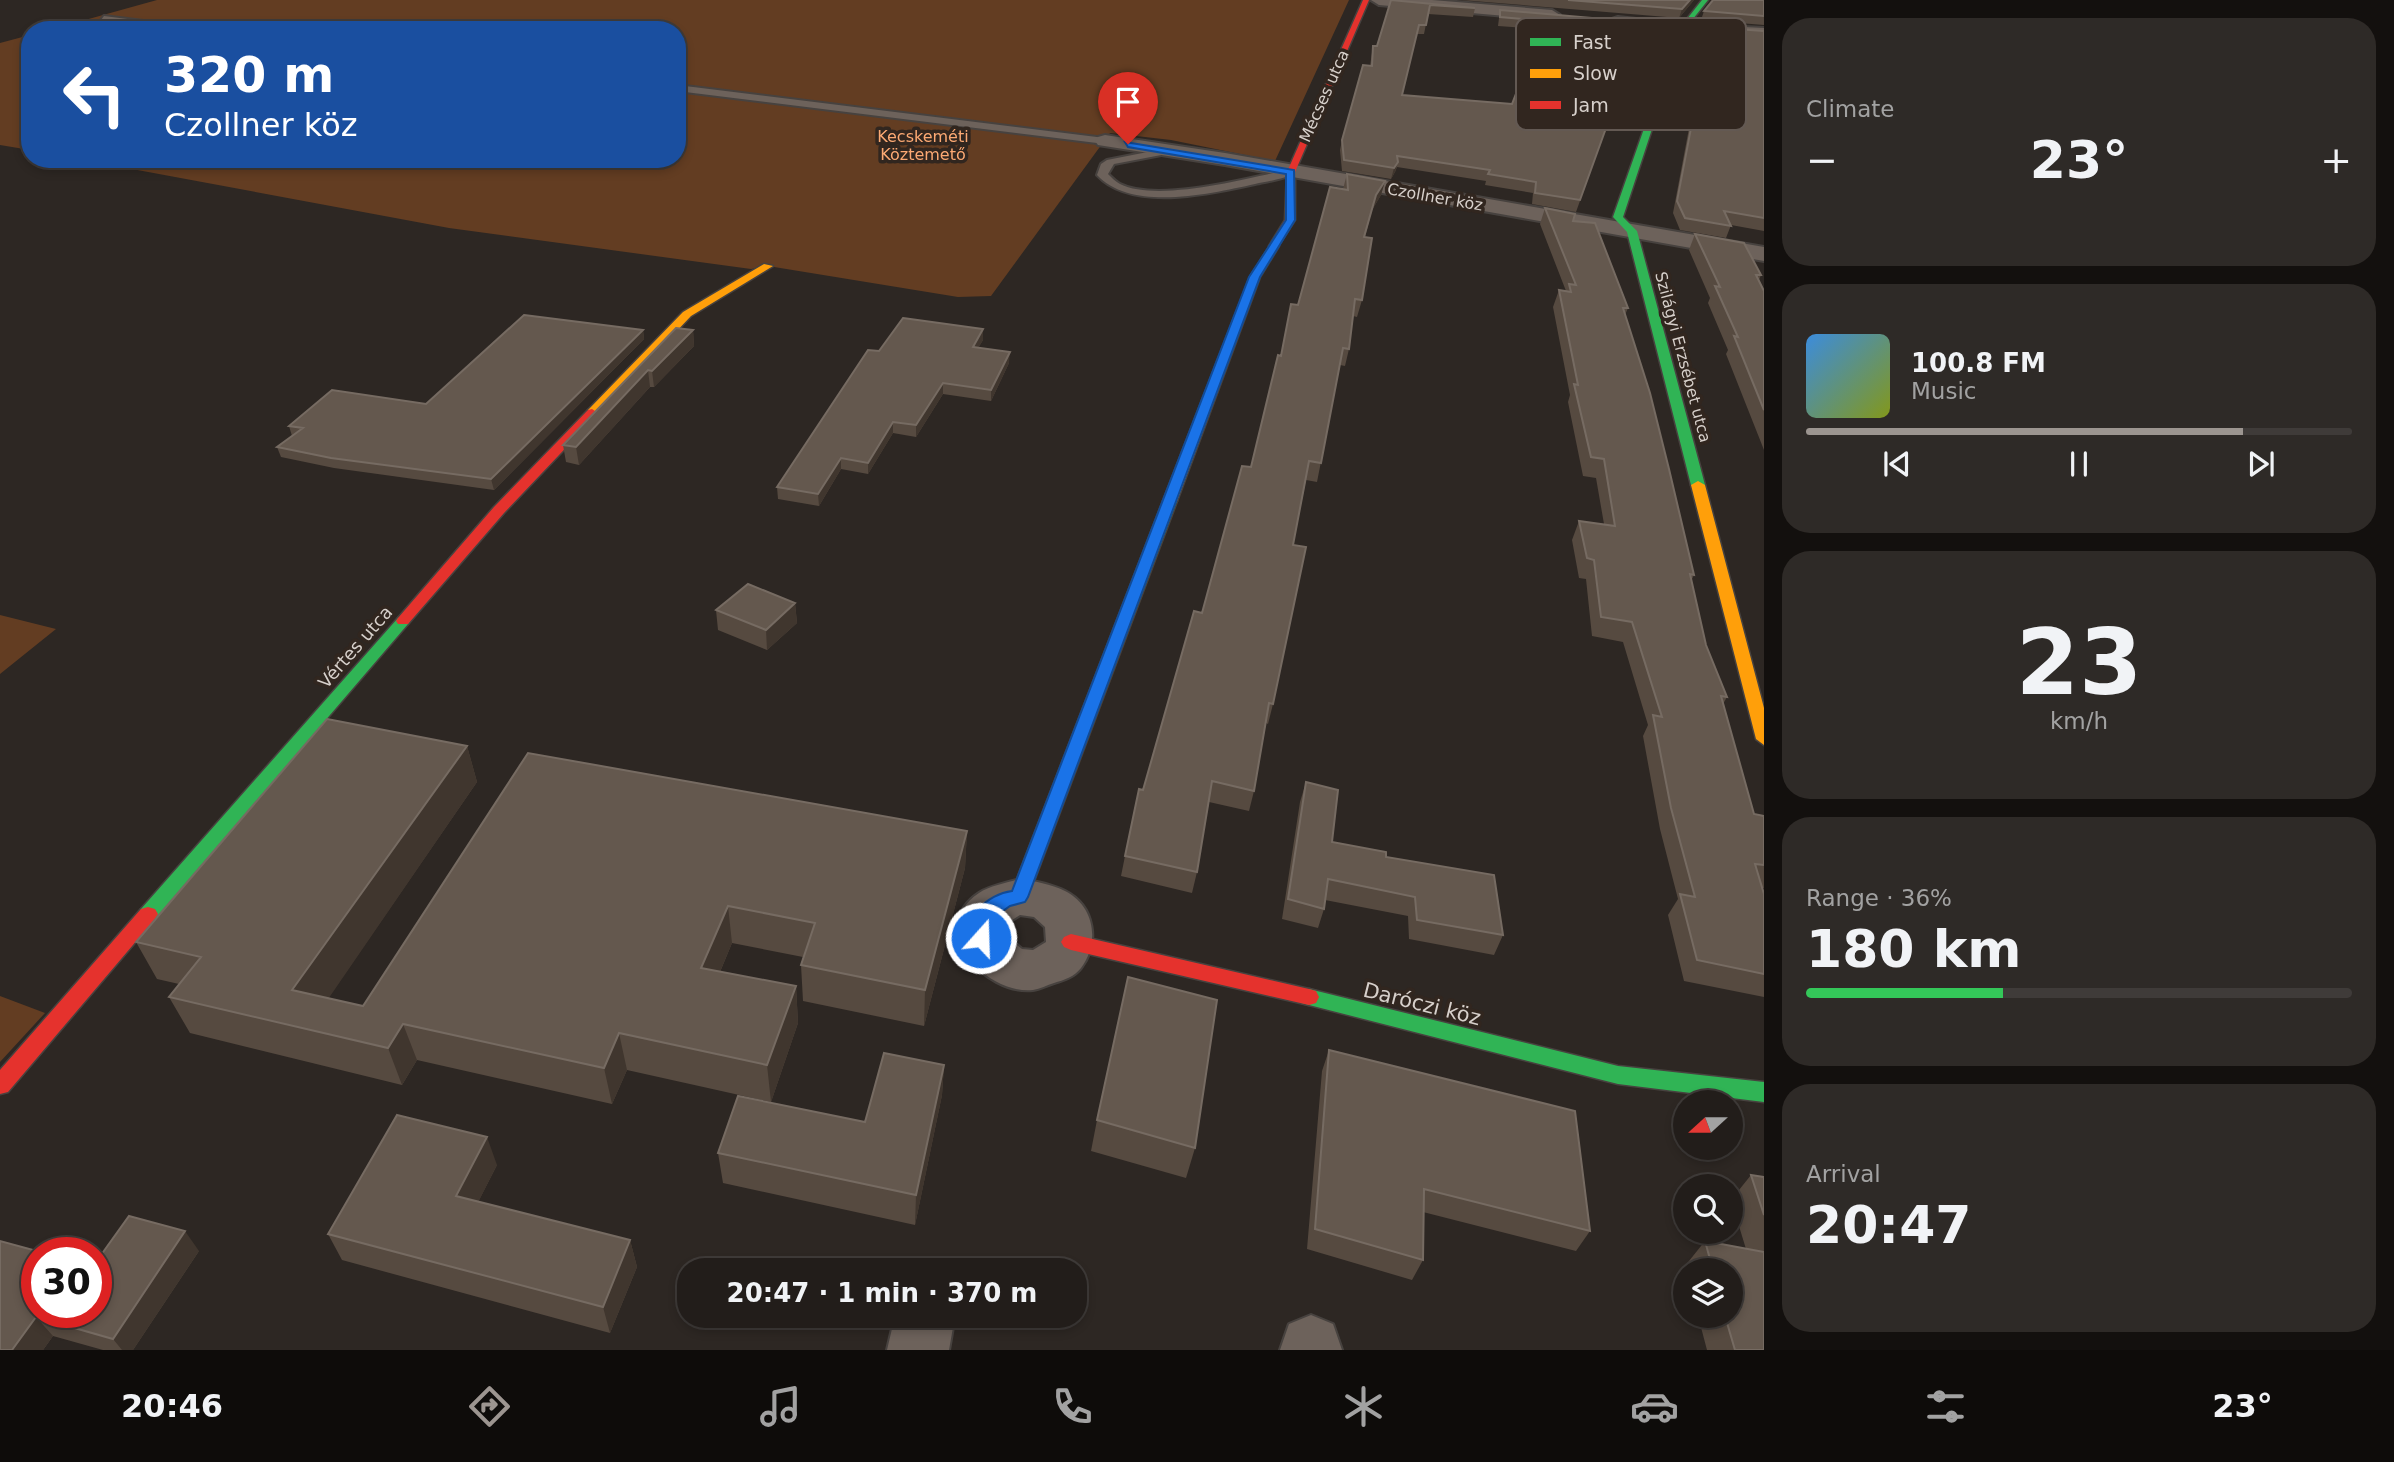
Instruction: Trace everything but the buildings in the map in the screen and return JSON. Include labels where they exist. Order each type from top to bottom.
[{"type":"street","name":"Mécses utca","points":[[1019,897],[1255,277],[1290,220],[1290,172],[1366,0]]},
{"type":"street","points":[[1379,0],[1571,16]]},
{"type":"street","name":"Szilágyi Erzsébet utca","points":[[1691,18],[1705,0]]},
{"type":"street","points":[[1746,32],[1764,33]]},
{"type":"street","name":"Szilágyi Erzsébet utca","points":[[1648,130],[1618,217],[1632,231],[1764,740]]},
{"type":"street","name":"Czollner köz","points":[[1105,141],[1173,150],[1764,254]]},
{"type":"street","name":"Vértes utca","points":[[0,1085],[499,510],[687,314],[768,266]]},
{"type":"street","points":[[1005,899],[1036,899],[1052,905],[1064,915],[1070,928],[1071,942],[1065,955],[1041,969],[1011,967],[986,950],[980,926],[984,915],[1005,899]]},
{"type":"street","name":"Daróczi köz","points":[[1071,942],[1318,999],[1618,1075],[1764,1093]]},
{"type":"street","points":[[918,1350],[923,1328]]},
{"type":"lane","points":[[104,18],[128,21]]},
{"type":"lane","points":[[686,89],[1105,141]]},
{"type":"lane","points":[[1173,150],[1119,159],[1105,166],[1102,175],[1111,184],[1132,191],[1171,194],[1290,172]]},
{"type":"green space","name":"Kecskeméti Köztemető","points":[[157,0],[1349,0],[1275,161],[1171,140],[1110,133],[991,296],[958,297],[768,266],[751,269],[449,228],[126,168],[686,168],[686,21],[81,21]]},
{"type":"green space","points":[[21,37],[21,148],[0,145],[0,43]]},
{"type":"green space","points":[[0,615],[56,629],[0,674]]},
{"type":"green space","points":[[0,996],[45,1013],[0,1062]]},
{"type":"traffic: fast","points":[[1691,18],[1705,0]]},
{"type":"traffic: fast","points":[[1648,130],[1618,217],[1632,231],[1698,485]]},
{"type":"traffic: fast","points":[[1019,897],[1170,501]]},
{"type":"traffic: fast","points":[[148,914],[403,621]]},
{"type":"traffic: fast","points":[[1309,997],[1618,1075],[1764,1092]]},
{"type":"traffic: slow","points":[[1170,501],[1255,277],[1274,246]]},
{"type":"traffic: slow","points":[[592,413],[687,314],[768,266]]},
{"type":"traffic: slow","points":[[1698,485],[1764,739]]},
{"type":"traffic: jam","points":[[1274,246],[1290,220],[1291,172],[1366,0]]},
{"type":"traffic: jam","points":[[403,621],[499,510],[592,413]]},
{"type":"traffic: jam","points":[[0,1085],[148,914]]},
{"type":"traffic: jam","points":[[1071,942],[1309,997]]},
{"type":"route","points":[[981,938],[980,926],[984,915],[1005,899],[1019,897],[1255,277],[1290,220],[1290,172],[1128,144]]}]
